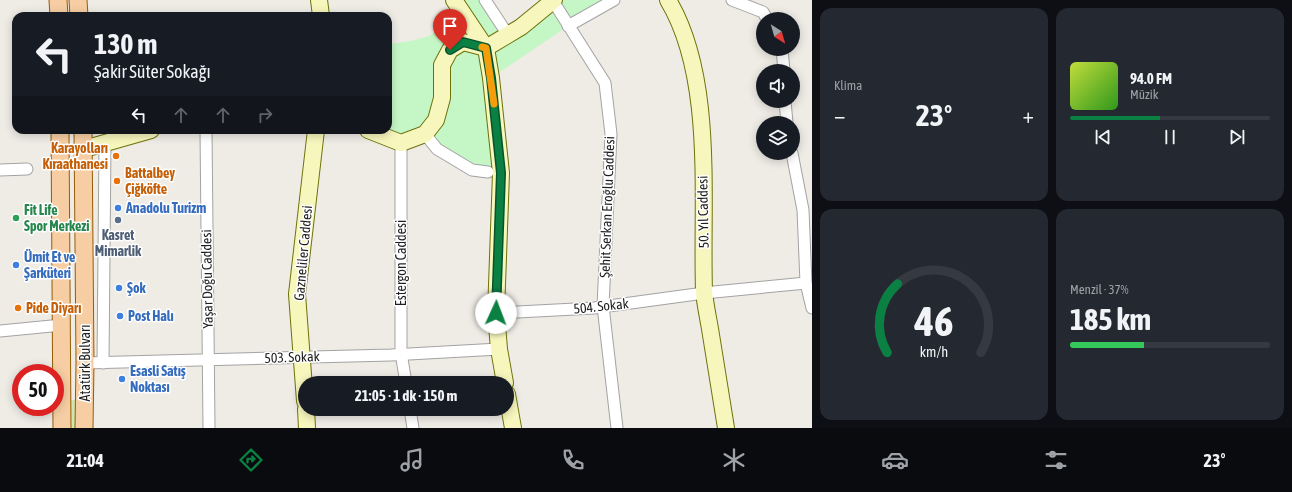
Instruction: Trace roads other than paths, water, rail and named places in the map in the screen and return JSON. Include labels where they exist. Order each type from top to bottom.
[{"type":"main road","points":[[58,0],[59,12]]},
{"type":"main road","points":[[78,0],[78,12]]},
{"type":"main road","points":[[319,0],[320,12]]},
{"type":"main road","points":[[454,0],[486,48],[491,78],[501,173],[496,313],[499,349],[504,376]]},
{"type":"main road","points":[[378,134],[401,143],[425,134],[436,120],[442,98],[442,65],[450,50],[463,42],[486,48],[521,27],[554,0]]},
{"type":"main road","name":"50. Yıl Caddesi","points":[[668,0],[678,16],[693,62],[697,89],[702,140],[704,293],[726,428]]},
{"type":"main road","name":"Atatürk Bulvarı","points":[[60,134],[62,428]]},
{"type":"main road","name":"Atatürk Bulvarı","points":[[83,134],[84,428]]},
{"type":"main road","points":[[84,149],[137,134]]},
{"type":"main road","name":"Gazneliler Caddesi","points":[[303,376],[297,294],[316,134]]},
{"type":"main road","points":[[306,416],[307,428]]},
{"type":"main road","points":[[511,416],[513,428]]},
{"type":"street","points":[[485,0],[508,35]]},
{"type":"street","name":"Şehit Serkan Eroğlu Caddesi","points":[[554,0],[568,26],[605,83],[611,134],[603,306],[617,428]]},
{"type":"street","points":[[568,26],[614,0]]},
{"type":"street","points":[[732,0],[763,12]]},
{"type":"street","name":"Yaşar Doğu Caddesi","points":[[206,134],[209,428]]},
{"type":"street","points":[[425,134],[437,149],[472,170],[488,172]]},
{"type":"street","points":[[103,363],[105,143]]},
{"type":"street","name":"Estergon Caddesi","points":[[401,143],[401,353],[405,376]]},
{"type":"street","points":[[793,160],[803,210],[806,283],[812,308]]},
{"type":"street","points":[[0,170],[27,169]]},
{"type":"street","name":"504. Sokak","points":[[496,313],[603,306],[704,293],[806,283]]},
{"type":"street","points":[[0,331],[62,325]]},
{"type":"street","name":"503. Sokak","points":[[85,363],[208,361],[499,349]]},
{"type":"street","points":[[411,416],[413,428]]},
{"type":"place","name":"Karayolları Kıraathanesi","points":[[116,156]]},
{"type":"place","name":"Battalbey Çiğköfte","points":[[117,181]]},
{"type":"place","name":"Anadolu Turizm","points":[[118,208]]},
{"type":"place","name":"Fit Life Spor Merkezi","points":[[16,218]]},
{"type":"place","name":"Kasret Mimarlik","points":[[118,220]]},
{"type":"place","name":"Ümit Et ve Şarküteri","points":[[16,265]]},
{"type":"place","name":"Şok","points":[[119,288]]},
{"type":"place","name":"Pide Diyarı","points":[[18,308]]},
{"type":"place","name":"Post Halı","points":[[120,316]]},
{"type":"place","name":"Esasli Satış Noktası","points":[[122,379]]}]
